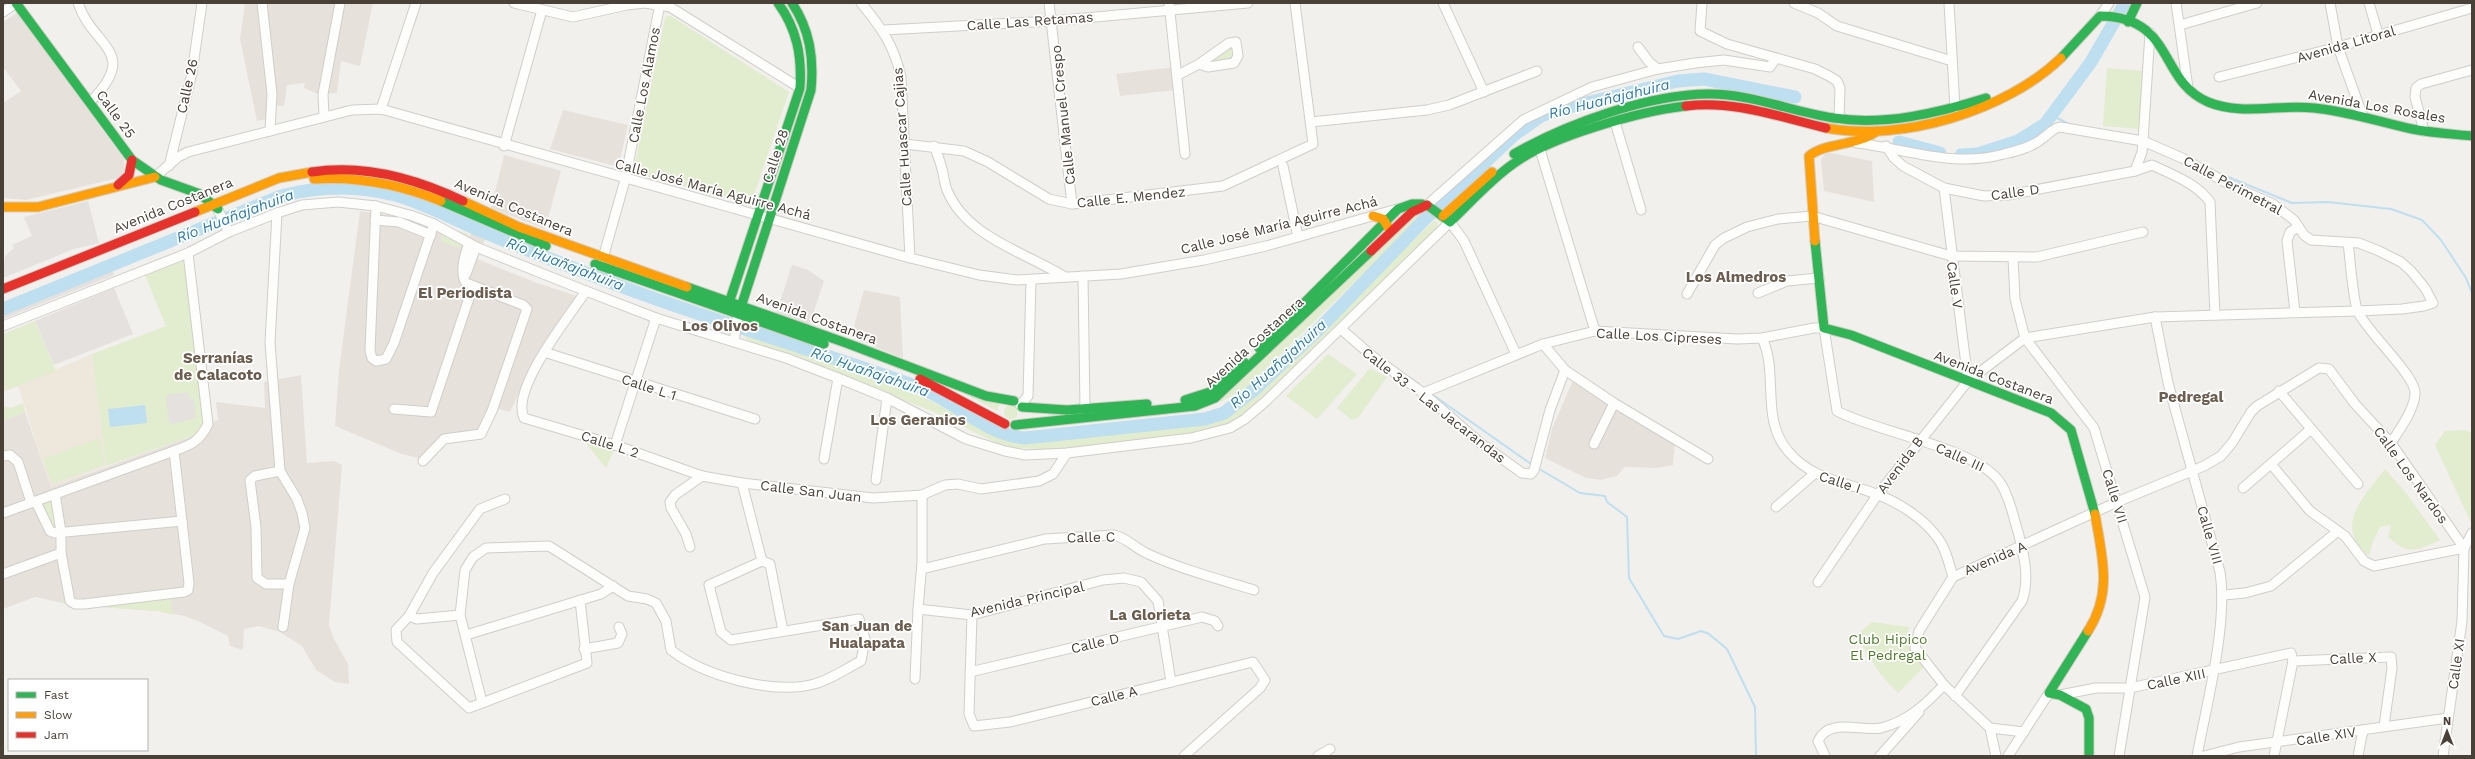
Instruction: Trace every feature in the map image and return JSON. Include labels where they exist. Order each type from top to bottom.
[{"type":"main road","name":"Calle 25","points":[[16,3],[132,160],[154,177],[192,189],[207,197],[218,209]]},
{"type":"main road","name":"Calle 28","points":[[728,306],[800,88],[801,65],[797,40],[792,24],[778,3]]},
{"type":"main road","name":"Calle 28","points":[[740,313],[811,90],[813,64],[809,40],[803,22],[792,3]]},
{"type":"main road","points":[[2127,22],[2137,3]]},
{"type":"main road","points":[[2105,16],[2127,22],[2150,33]]},
{"type":"main road","name":"Avenida Costanera","points":[[1538,144],[1615,122],[1697,104],[1741,106],[1843,131],[1877,131],[1930,124],[1988,106],[2035,80],[2066,56],[2105,16]]},
{"type":"main road","name":"Avenida Los Rosales","points":[[2150,33],[2178,77],[2188,88],[2206,101],[2232,109],[2306,107],[2363,117],[2424,131],[2472,136]]},
{"type":"main road","name":"Avenida Costanera","points":[[1015,425],[1186,408],[1210,401],[1234,382],[1412,212],[1439,213],[1510,166],[1538,144],[1616,112],[1687,96],[1708,94],[1774,102],[1839,119],[1889,118],[1955,108],[2035,80]]},
{"type":"main road","points":[[800,88],[811,90]]},
{"type":"main road","points":[[1930,124],[1948,116],[1955,108]]},
{"type":"main road","points":[[1835,148],[1840,141],[1843,131],[1839,119]]},
{"type":"main road","name":"Avenida Costanera","points":[[1877,131],[1857,143],[1835,148],[1818,149],[1809,156],[1812,216],[1824,328],[1851,336],[2051,413],[2071,430],[2095,512],[2103,562],[2104,595],[2092,626],[2049,693]]},
{"type":"main road","points":[[783,139],[794,142]]},
{"type":"main road","points":[[116,187],[129,175],[132,160]]},
{"type":"main road","name":"Calle José María Aguirre Achá","points":[[3,207],[33,208],[154,177]]},
{"type":"main road","name":"Avenida Costanera","points":[[3,298],[268,189],[326,177],[371,180],[436,199],[511,233],[601,262],[728,306],[740,313],[905,373],[935,386],[1005,424]]},
{"type":"main road","name":"Calle José María Aguirre Achá","points":[[1398,209],[1412,204],[1439,213]]},
{"type":"main road","name":"Avenida Costanera","points":[[3,290],[218,209]]},
{"type":"main road","name":"Avenida Costanera","points":[[740,313],[986,396],[1019,404],[1068,410],[1184,400],[1210,392],[1240,366],[1398,209]]},
{"type":"main road","points":[[1373,216],[1386,222],[1389,234]]},
{"type":"main road","points":[[1006,403],[1019,404],[1023,418],[1015,425],[1005,424],[1000,418],[1000,409],[1006,403]]},
{"type":"main road","points":[[2049,693],[2060,695],[2086,709],[2089,718],[2089,756]]},
{"type":"street","points":[[3,12],[16,3]]},
{"type":"street","points":[[78,3],[83,14],[109,49],[114,65],[110,78],[105,87],[90,102]]},
{"type":"street","name":"Calle 26","points":[[168,167],[192,73],[202,3]]},
{"type":"street","points":[[262,3],[272,94],[270,131]]},
{"type":"street","points":[[324,116],[323,94],[340,3]]},
{"type":"street","points":[[380,109],[416,3]]},
{"type":"street","points":[[514,3],[574,18],[627,4],[660,4],[670,7],[800,88]]},
{"type":"street","name":"Calle Huascar Cajias","points":[[860,3],[884,30],[898,62],[901,77],[910,258]]},
{"type":"street","name":"Calle Manuel Crespo","points":[[1049,3],[1072,204]]},
{"type":"street","name":"Calle Las Retamas","points":[[884,30],[1052,21],[1169,6],[1248,3]]},
{"type":"street","points":[[1295,3],[1311,122],[1427,110],[1448,105],[1537,71]]},
{"type":"street","points":[[1443,3],[1484,92]]},
{"type":"street","points":[[1702,3],[1700,31],[1727,44],[1816,69],[1837,81],[1840,88],[1839,119]]},
{"type":"street","points":[[1794,3],[1818,13],[1837,26],[1952,61]]},
{"type":"street","points":[[1949,3],[1955,108]]},
{"type":"street","name":"Avenida Costanera","points":[[2105,16],[2109,3]]},
{"type":"street","points":[[2176,3],[2188,88]]},
{"type":"street","points":[[2180,25],[2256,3]]},
{"type":"street","points":[[2330,3],[2338,47],[2363,117]]},
{"type":"street","points":[[2369,3],[2378,34]]},
{"type":"street","name":"Calle Los Alamos","points":[[601,262],[625,180],[660,4]]},
{"type":"street","points":[[1169,6],[1178,75],[1185,154]]},
{"type":"street","name":"Avenida Litoral","points":[[2219,77],[2338,47],[2378,34],[2472,8]]},
{"type":"street","points":[[504,146],[542,10]]},
{"type":"street","points":[[2134,171],[2142,152],[2150,33]]},
{"type":"street","points":[[1638,47],[1649,62],[1658,69]]},
{"type":"street","points":[[3,326],[188,253],[228,228],[277,213],[318,203],[338,202],[376,206],[434,224],[473,245],[586,292],[656,318],[734,342],[838,378],[887,398],[966,438],[1005,451],[1025,455],[1067,453],[1191,438],[1230,428],[1245,419],[1266,401],[1341,329],[1439,213],[1523,120],[1592,87],[1658,69],[1724,60],[1770,67],[1776,58]]},
{"type":"street","points":[[1178,75],[1199,64]]},
{"type":"street","points":[[2424,131],[2415,97],[2416,88],[2421,84],[2472,70]]},
{"type":"street","name":"Calle José María Aguirre Achá","points":[[154,177],[168,167],[178,157],[188,152],[324,116],[352,110],[380,109],[504,146],[625,180],[770,218],[910,258],[979,275],[1031,280],[1148,271],[1204,260],[1298,237],[1398,209]]},
{"type":"street","name":"Calle E. Mendez","points":[[904,144],[934,146],[964,151],[988,162],[1049,199],[1072,204],[1224,186],[1313,144],[1311,122]]},
{"type":"street","points":[[1615,122],[1641,210]]},
{"type":"street","name":"Calle Perimetral","points":[[1857,143],[1886,146],[1952,160],[1985,159],[2026,147],[2043,138],[2052,129],[2060,127],[2143,141],[2182,158],[2234,187],[2274,204],[2286,212],[2304,235],[2311,240],[2359,243],[2401,262],[2425,288],[2433,303]]},
{"type":"street","points":[[1538,144],[1595,332]]},
{"type":"street","points":[[934,146],[942,167],[947,190],[959,209],[976,227],[1002,244],[1046,265],[1065,277]]},
{"type":"street","name":"Calle D","points":[[1886,146],[1894,158],[1903,166],[1944,188],[1984,196],[2008,195],[2134,171],[2152,165]]},
{"type":"street","points":[[2142,152],[2152,165],[2197,188],[2210,202],[2215,315]]},
{"type":"street","points":[[1283,166],[1298,237]]},
{"type":"street","name":"Calle V","points":[[1944,188],[1951,256],[1968,381]]},
{"type":"street","points":[[376,206],[370,351],[372,358],[376,361],[381,362],[389,355],[434,224]]},
{"type":"street","points":[[218,209],[228,228]]},
{"type":"street","points":[[277,213],[270,343],[280,471],[297,499],[302,513],[304,528],[289,584],[283,627]]},
{"type":"street","points":[[1439,213],[1464,242],[1516,354]]},
{"type":"street","points":[[1687,294],[1716,245],[1724,238],[1766,222],[1812,216],[1951,256],[2013,258],[2037,257],[2143,232]]},
{"type":"street","points":[[375,220],[399,222],[431,235]]},
{"type":"street","points":[[2295,312],[2287,241],[2290,232],[2298,227]]},
{"type":"street","points":[[2348,243],[2357,312],[2385,350],[2410,376],[2414,385],[2415,395],[2410,408],[2391,443]]},
{"type":"street","points":[[422,461],[444,439],[480,434],[492,411],[527,310],[523,305],[473,286],[464,279],[464,257],[473,245]]},
{"type":"street","points":[[3,513],[195,443],[202,436],[208,424],[188,253]]},
{"type":"street","name":"Calle VII","points":[[2013,258],[2015,299],[2025,338],[2094,428],[2145,597],[2119,756]]},
{"type":"street","points":[[1083,276],[1085,409]]},
{"type":"street","points":[[1758,293],[1787,281],[1819,278]]},
{"type":"street","points":[[1019,404],[1028,396],[1031,280]]},
{"type":"street","points":[[394,409],[431,412],[473,286]]},
{"type":"street","points":[[544,352],[586,292]]},
{"type":"street","name":"Avenida B","points":[[1818,582],[1878,494],[1919,440],[1968,381],[2025,338],[2155,317],[2295,312],[2357,312],[2402,309],[2424,306],[2433,303]]},
{"type":"street","name":"Calle 28","points":[[734,342],[740,313]]},
{"type":"street","name":"Calle VIII","points":[[2155,317],[2168,383],[2220,572],[2224,595],[2213,671],[2197,756]]},
{"type":"street","points":[[615,445],[656,318]]},
{"type":"street","name":"Calle Los Cipreses","points":[[1424,393],[1543,344],[1595,332],[1737,339],[1762,338],[1814,328],[1824,328]]},
{"type":"street","name":"Calle III","points":[[1824,328],[1837,411],[1981,464],[1992,473],[2006,494],[2022,547],[2026,580],[2022,601],[1955,696]]},
{"type":"street","name":"Calle 33 - Las Jacarandas","points":[[1341,329],[1377,360],[1424,393],[1478,442],[1522,473],[1531,474],[1534,470],[1550,410],[1565,370]]},
{"type":"street","name":"Calle I","points":[[1762,338],[1770,358],[1770,384],[1775,431],[1788,451],[1814,474],[1878,494],[1906,510],[1938,537],[1953,576]]},
{"type":"street","points":[[1543,344],[1565,370],[1614,403],[1708,458]]},
{"type":"street","name":"Calle L 1","points":[[544,352],[754,420]]},
{"type":"street","name":"Calle L 2","points":[[544,352],[534,368],[521,403],[521,411],[524,418],[615,445],[702,476]]},
{"type":"street","name":"Avenida A","points":[[1990,728],[1944,685],[1918,655],[1915,648],[1915,639],[1953,576],[1970,567],[2022,547],[2116,502],[2192,472],[2221,456],[2232,443],[2251,412],[2279,391],[2325,367]]},
{"type":"street","name":"Calle Los Nardos","points":[[2325,367],[2355,404],[2391,443],[2464,548]]},
{"type":"street","points":[[824,459],[838,378]]},
{"type":"street","points":[[2279,391],[2358,484]]},
{"type":"street","points":[[876,480],[887,398]]},
{"type":"street","points":[[1594,444],[1614,403]]},
{"type":"street","points":[[2243,488],[2311,429]]},
{"type":"street","points":[[55,494],[62,532],[61,553],[67,592],[70,601],[75,604],[184,592],[188,590],[189,583],[174,451]]},
{"type":"street","points":[[915,679],[918,609],[922,569],[922,496],[945,485],[958,484],[981,489],[1039,481],[1053,474],[1067,453]]},
{"type":"street","points":[[3,456],[10,455],[18,462],[34,502],[50,531],[55,533],[182,521]]},
{"type":"street","points":[[2271,464],[2310,511],[2338,531],[2364,561],[2374,566],[2464,548],[2472,533]]},
{"type":"street","points":[[280,471],[255,476],[250,480],[256,527],[257,578],[266,584],[289,584]]},
{"type":"street","points":[[1776,507],[1814,474]]},
{"type":"street","points":[[690,547],[686,534],[671,508],[670,502],[675,495],[702,476]]},
{"type":"street","name":"Calle San Juan","points":[[702,476],[742,483],[873,498],[922,496]]},
{"type":"street","points":[[742,483],[762,561]]},
{"type":"street","points":[[505,499],[480,509],[433,573],[409,616],[396,630],[397,642],[469,708],[587,662],[584,649],[580,600]]},
{"type":"street","points":[[2224,595],[2245,593],[2271,586],[2338,531]]},
{"type":"street","name":"Calle C","points":[[922,569],[1045,539],[1114,535],[1125,538],[1145,552],[1204,574],[1254,590]]},
{"type":"street","points":[[482,702],[460,615],[465,570],[473,557],[486,548],[549,546],[628,596],[647,599],[656,603],[666,621],[671,650],[685,661],[734,679],[775,688],[814,684],[862,661],[865,639],[859,619],[731,640],[721,632],[709,585],[762,561],[770,564],[783,631]]},
{"type":"street","name":"Calle XI","points":[[2443,756],[2462,621],[2464,548]]},
{"type":"street","points":[[3,574],[61,553]]},
{"type":"street","name":"Avenida Principal","points":[[918,609],[972,615],[1103,580],[1124,578],[1141,582],[1151,591],[1158,601],[1171,682]]},
{"type":"street","points":[[466,635],[601,594],[613,586]]},
{"type":"street","points":[[409,616],[417,619],[460,615]]},
{"type":"street","points":[[970,672],[972,615]]},
{"type":"street","name":"Calle D","points":[[970,672],[1162,628],[1202,617],[1215,621],[1218,626]]},
{"type":"street","points":[[584,649],[618,643],[622,634],[619,627]]},
{"type":"street","points":[[2274,756],[2292,657]]},
{"type":"street","name":"Calle XIII","points":[[2060,695],[2096,688],[2130,688],[2292,657]]},
{"type":"street","name":"Calle X","points":[[2292,657],[2390,657],[2393,660],[2384,726]]},
{"type":"street","name":"Calle A","points":[[970,672],[969,714],[974,726],[1010,722],[1253,662],[1265,680],[1260,688],[1184,756]]},
{"type":"street","points":[[1880,756],[1944,685]]},
{"type":"street","name":"Avenida Costanera","points":[[2008,756],[2049,693]]},
{"type":"street","points":[[1824,756],[1818,741],[1821,735],[1833,728],[1846,727],[1866,729],[1883,727],[1902,720],[1920,710]]},
{"type":"street","name":"Calle XIV","points":[[2204,756],[2239,747],[2448,718]]},
{"type":"street","points":[[1996,756],[1990,728],[2024,732]]},
{"type":"street","points":[[2358,756],[2363,730]]},
{"type":"street","points":[[1318,756],[1330,749]]},
{"type":"shaded area","points":[[245,3],[373,3],[360,66],[341,61],[337,93],[318,94],[304,88],[305,83],[287,85],[284,106],[274,105],[272,118],[257,121],[240,39]]},
{"type":"shaded area","points":[[17,13],[124,159],[124,171],[118,178],[26,200],[3,198],[3,103],[21,91],[3,67],[3,22]]},
{"type":"shaded area","points":[[1175,67],[1176,90],[1120,96],[1116,74]]},
{"type":"shaded area","points":[[563,110],[628,125],[619,163],[615,166],[550,149]]},
{"type":"shaded area","points":[[1826,152],[1872,161],[1874,202],[1824,191],[1821,160]]},
{"type":"shaded area","points":[[504,155],[561,171],[545,229],[491,208]]},
{"type":"shaded area","points":[[88,201],[99,243],[74,249],[3,278],[5,256],[14,248],[12,245],[32,236],[24,217]]},
{"type":"shaded area","points":[[360,211],[406,218],[467,237],[475,232],[486,237],[477,259],[537,283],[577,296],[538,351],[510,412],[496,408],[487,432],[444,437],[423,459],[402,454],[335,426],[339,370]]},
{"type":"shaded area","points":[[792,265],[808,270],[824,281],[808,329],[775,317]]},
{"type":"shaded area","points":[[112,269],[114,275],[3,319],[3,313]]},
{"type":"shaded area","points":[[114,288],[133,334],[54,365],[35,321]]},
{"type":"shaded area","points":[[864,290],[900,297],[903,358],[851,337]]},
{"type":"shaded area","points":[[92,354],[106,466],[51,487],[18,386]]},
{"type":"shaded area","points":[[301,375],[307,463],[334,461],[342,465],[329,625],[334,639],[348,664],[349,684],[335,682],[316,670],[302,646],[280,632],[259,626],[244,629],[243,650],[230,646],[228,636],[200,622],[184,616],[158,611],[72,605],[35,597],[3,609],[3,421],[25,412],[51,487],[198,434],[208,424],[218,420],[216,402],[265,408],[264,382]]},
{"type":"shaded area","points":[[1574,378],[1675,441],[1673,465],[1657,468],[1625,467],[1617,476],[1601,480],[1586,478],[1545,458],[1552,429]]},
{"type":"shaded area","points":[[188,392],[189,399],[194,399],[196,418],[172,424],[169,422],[166,399],[168,395]]},
{"type":"green space","points":[[667,16],[671,16],[789,92],[751,204],[638,174],[634,168],[665,18]]},
{"type":"green space","points":[[1231,45],[1234,57],[1231,63],[1214,64],[1211,61]]},
{"type":"green space","points":[[2107,68],[2144,71],[2140,129],[2103,126]]},
{"type":"green space","points":[[1428,202],[1434,205],[1248,386],[1225,400],[1203,408],[1155,416],[1157,410],[1201,405]]},
{"type":"green space","points":[[1435,220],[1438,224],[1436,229],[1252,413],[1210,433],[1065,450],[1013,448],[998,444],[934,412],[845,377],[800,357],[747,340],[742,331],[878,379],[937,404],[975,426],[1002,437],[1034,442],[1201,424],[1217,419],[1243,404]]},
{"type":"green space","points":[[445,227],[469,234],[459,248],[440,241]]},
{"type":"green space","points":[[183,259],[187,262],[204,422],[198,434],[106,466],[92,354],[166,326],[145,275]]},
{"type":"green space","points":[[35,321],[56,371],[3,392],[3,334]]},
{"type":"green space","points":[[1328,354],[1357,374],[1317,419],[1286,396]]},
{"type":"green space","points":[[1370,368],[1387,377],[1358,418],[1352,420],[1337,408]]},
{"type":"green space","points":[[965,394],[1002,400],[997,411]]},
{"type":"green space","points":[[23,403],[25,412],[3,421],[3,406],[11,408]]},
{"type":"green space","points":[[1008,405],[1014,405],[1018,409],[1018,415],[1014,419],[1008,419],[1004,415],[1004,409]]},
{"type":"green space","points":[[2466,430],[2472,434],[2472,525],[2435,445],[2445,431]]},
{"type":"green space","points":[[100,438],[104,465],[52,484],[43,459]]},
{"type":"green space","points":[[583,440],[614,450],[606,468]]},
{"type":"green space","points":[[2385,469],[2406,493],[2440,540],[2419,549],[2407,549],[2395,543],[2388,537],[2391,525],[2380,527],[2373,541],[2369,556],[2358,545],[2353,534],[2352,523],[2355,512],[2368,490]]},
{"type":"green space","points":[[53,497],[56,528],[53,529],[40,502]]},
{"type":"green space","points":[[168,588],[173,615],[158,611],[72,605],[60,601],[73,597],[83,599]]},
{"type":"green space","name":"Club Hipico El Pedregal","points":[[1872,622],[1909,627],[1908,633],[1911,649],[1924,667],[1898,693],[1881,675],[1856,636]]},
{"type":"water","points":[[145,405],[147,423],[110,427],[108,409]]},
{"type":"waterway","name":"Río Huañajahuira","points":[[1961,155],[1978,154],[2018,141],[2045,124],[2091,62],[2125,3]]},
{"type":"waterway","name":"Río Huañajahuira","points":[[3,309],[281,196],[309,190],[352,188],[395,195],[416,202],[514,245],[602,279],[732,325],[844,361],[918,387],[945,400],[983,424],[1010,435],[1025,438],[1205,419],[1224,413],[1255,389],[1317,331],[1424,220],[1514,135],[1541,116],[1557,110],[1678,81],[1704,79],[1795,97]]},
{"type":"waterway","points":[[2053,116],[2071,125]]},
{"type":"waterway","name":"Río Huañajahuira","points":[[1899,142],[1940,153]]},
{"type":"waterway","points":[[2216,172],[2292,203],[2328,202],[2391,209],[2422,220],[2441,240],[2466,278],[2472,293]]},
{"type":"waterway","points":[[1395,368],[1419,384]]},
{"type":"waterway","points":[[1433,395],[1531,464]]},
{"type":"waterway","points":[[1541,470],[1580,493],[1605,496],[1607,502],[1627,517],[1629,578],[1664,636],[1678,639],[1701,631],[1709,634],[1727,649],[1755,707],[1756,756]]},
{"type":"traffic: fast","points":[[16,3],[132,160],[161,180],[200,194],[218,209]]},
{"type":"traffic: fast","points":[[727,309],[800,88],[800,65],[797,43],[790,23],[778,3]]},
{"type":"traffic: fast","points":[[739,313],[811,90],[812,67],[807,34],[792,3]]},
{"type":"traffic: fast","points":[[2128,22],[2137,3]]},
{"type":"traffic: fast","points":[[2061,58],[2100,16],[2124,19],[2141,27],[2154,38],[2181,80],[2192,92],[2208,102],[2221,106],[2247,109],[2301,107],[2326,109],[2420,130],[2472,136]]},
{"type":"traffic: fast","points":[[1514,154],[1558,132],[1608,113],[1635,105],[1686,95],[1709,94],[1741,97],[1818,115],[1853,120],[1911,117],[1949,109],[1986,98]]},
{"type":"traffic: fast","points":[[1427,205],[1450,222],[1496,177],[1529,154],[1549,144],[1571,135],[1621,119],[1686,106]]},
{"type":"traffic: fast","points":[[441,201],[546,246]]},
{"type":"traffic: fast","points":[[1259,348],[1398,209],[1412,204],[1422,204]]},
{"type":"traffic: fast","points":[[1815,241],[1824,328],[1851,335],[2051,413],[2071,430],[2095,514]]},
{"type":"traffic: fast","points":[[1015,425],[1195,406],[1215,398],[1371,251]]},
{"type":"traffic: fast","points":[[595,264],[824,344]]},
{"type":"traffic: fast","points":[[687,287],[849,344],[986,396],[1014,401]]},
{"type":"traffic: fast","points":[[1185,400],[1210,392],[1244,362]]},
{"type":"traffic: fast","points":[[1022,407],[1067,410],[1147,404]]},
{"type":"traffic: fast","points":[[2088,631],[2049,693],[2060,695],[2086,709],[2089,718],[2089,756]]},
{"type":"traffic: slow","points":[[1826,128],[1856,131],[1887,130],[1919,126],[1951,118],[1983,107],[2012,93],[2038,77],[2061,58]]},
{"type":"traffic: slow","points":[[1815,241],[1809,156],[1824,148],[1859,140],[1877,131]]},
{"type":"traffic: slow","points":[[195,212],[279,178],[312,172]]},
{"type":"traffic: slow","points":[[1443,216],[1492,172]]},
{"type":"traffic: slow","points":[[3,207],[38,207],[155,177]]},
{"type":"traffic: slow","points":[[314,179],[331,178],[379,182],[410,190],[441,201]]},
{"type":"traffic: slow","points":[[463,201],[519,227],[687,287]]},
{"type":"traffic: slow","points":[[1373,216],[1383,219],[1388,227]]},
{"type":"traffic: slow","points":[[2088,631],[2096,617],[2101,602],[2104,574],[2095,514]]},
{"type":"traffic: jam","points":[[1686,106],[1722,105],[1739,107],[1826,128]]},
{"type":"traffic: jam","points":[[118,185],[129,175],[132,160]]},
{"type":"traffic: jam","points":[[312,172],[351,170],[389,175],[427,186],[463,201]]},
{"type":"traffic: jam","points":[[1371,251],[1412,212],[1427,205]]},
{"type":"traffic: jam","points":[[3,289],[195,212]]},
{"type":"traffic: jam","points":[[920,379],[1005,424]]},
{"type":"district","name":"Los Almedros","points":[[1736,277]]},
{"type":"district","name":"El Periodista","points":[[465,293]]},
{"type":"district","name":"Los Olivos","points":[[720,326]]},
{"type":"district","name":"Serranías de Calacoto","points":[[218,366]]},
{"type":"district","name":"Pedregal","points":[[2191,397]]},
{"type":"district","name":"Los Geranios","points":[[918,420]]},
{"type":"district","name":"La Glorieta","points":[[1150,615]]},
{"type":"district","name":"San Juan de Hualapata","points":[[867,634]]}]
